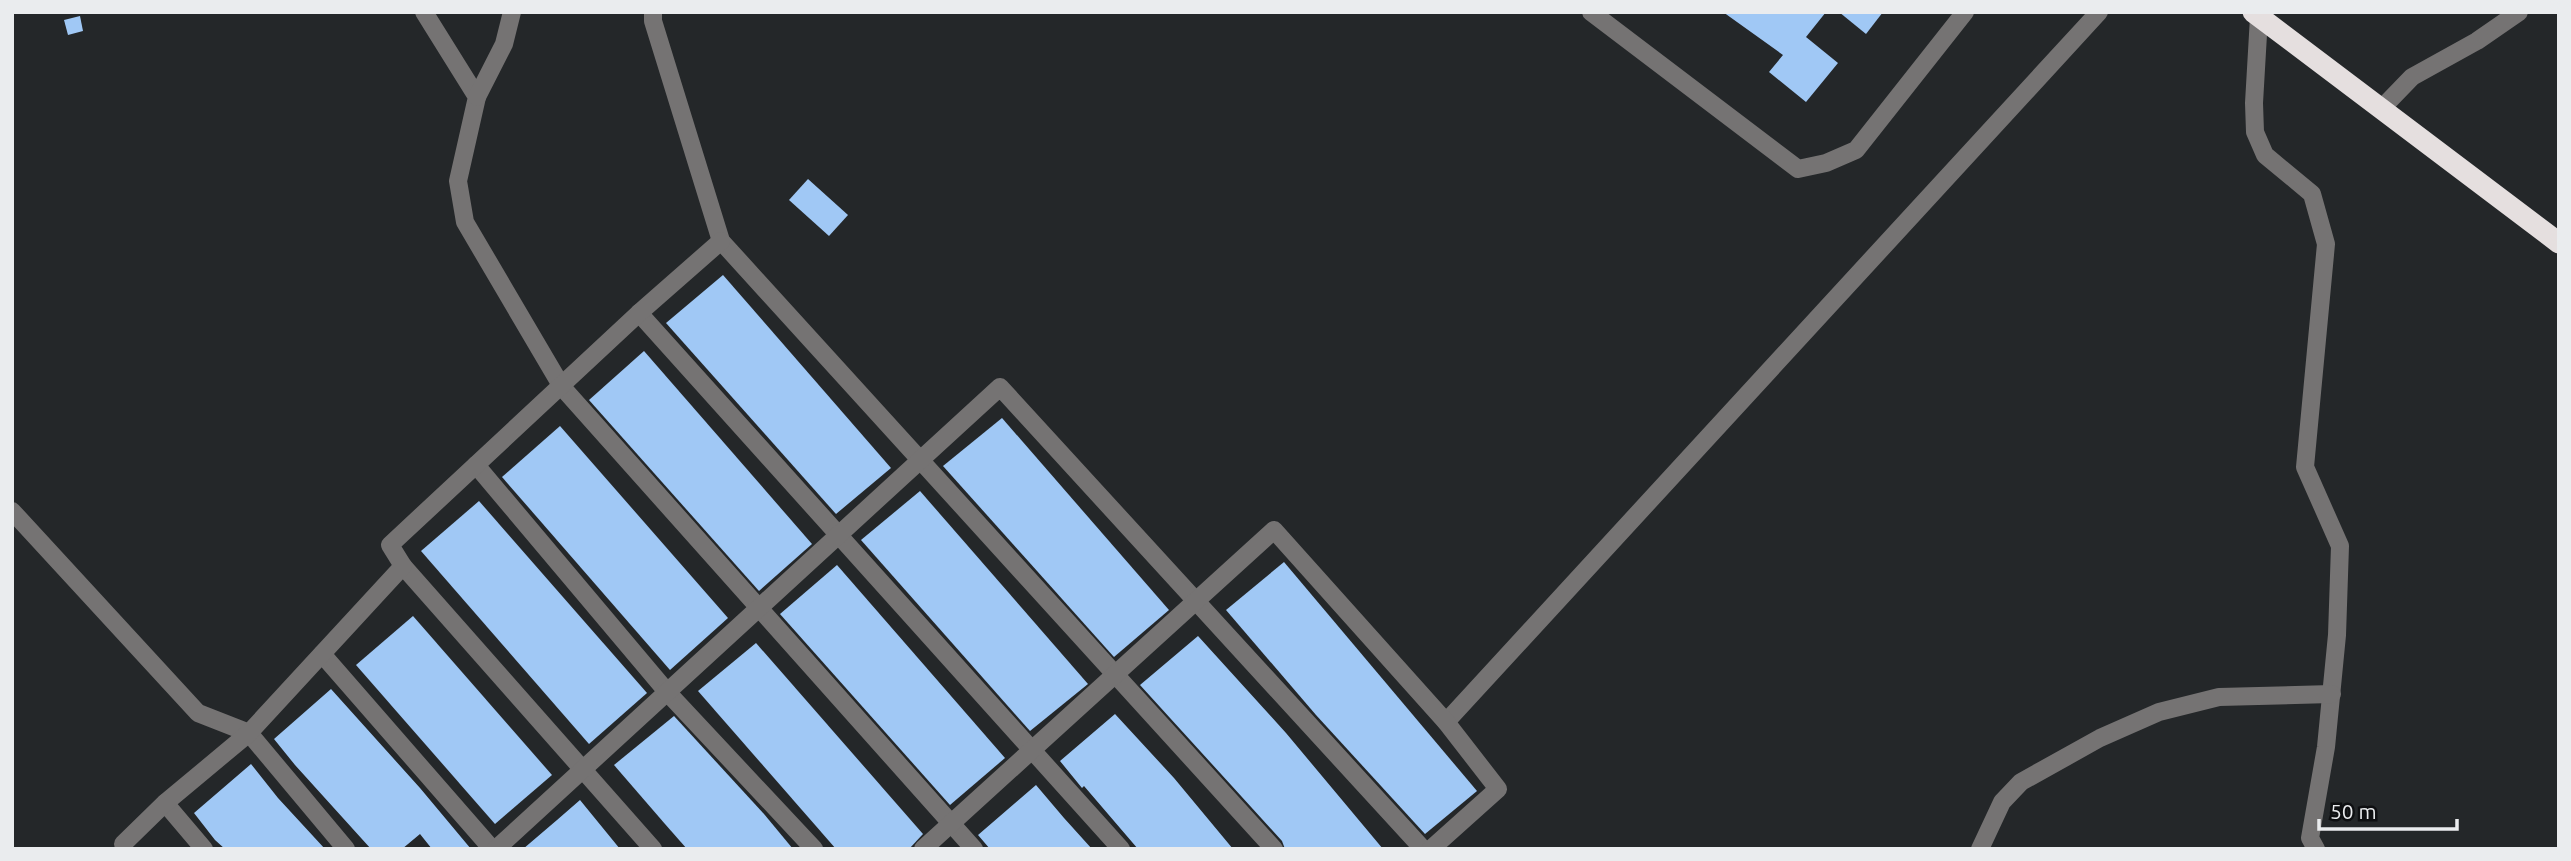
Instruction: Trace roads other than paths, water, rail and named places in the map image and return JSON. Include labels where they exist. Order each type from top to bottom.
[{"type":"highway","points":[[2256,14],[2383,107],[2559,243]]},
{"type":"street","points":[[424,12],[477,97]]},
{"type":"street","points":[[512,12],[505,44],[477,97],[458,181],[465,222],[562,387],[974,849]]},
{"type":"street","points":[[653,12],[653,21],[721,241],[1274,849]]},
{"type":"street","points":[[1591,12],[1798,169],[1826,163],[1856,150],[1965,12]]},
{"type":"street","points":[[1446,722],[2099,12]]},
{"type":"street","points":[[2383,107],[2412,77],[2477,41],[2519,12]]},
{"type":"street","points":[[2256,14],[2255,132],[2265,155],[2312,194],[2326,244],[2305,467],[2340,545],[2332,694],[2310,838],[2316,849]]},
{"type":"street","points":[[653,849],[403,566],[390,545],[639,313],[721,241]]},
{"type":"street","points":[[639,313],[1121,849]]},
{"type":"street","points":[[322,654],[494,849],[668,693],[1000,387],[1423,849]]},
{"type":"street","points":[[476,465],[668,693],[814,849]]},
{"type":"street","points":[[12,511],[198,713],[249,733],[346,849]]},
{"type":"street","points":[[923,849],[1275,530],[1446,722],[1498,789],[1431,849]]},
{"type":"street","points":[[123,844],[165,803],[249,733],[403,566]]},
{"type":"street","points":[[1980,849],[2002,802],[2021,782],[2100,738],[2160,712],[2219,697],[2332,694]]},
{"type":"street","points":[[165,803],[204,849]]}]
